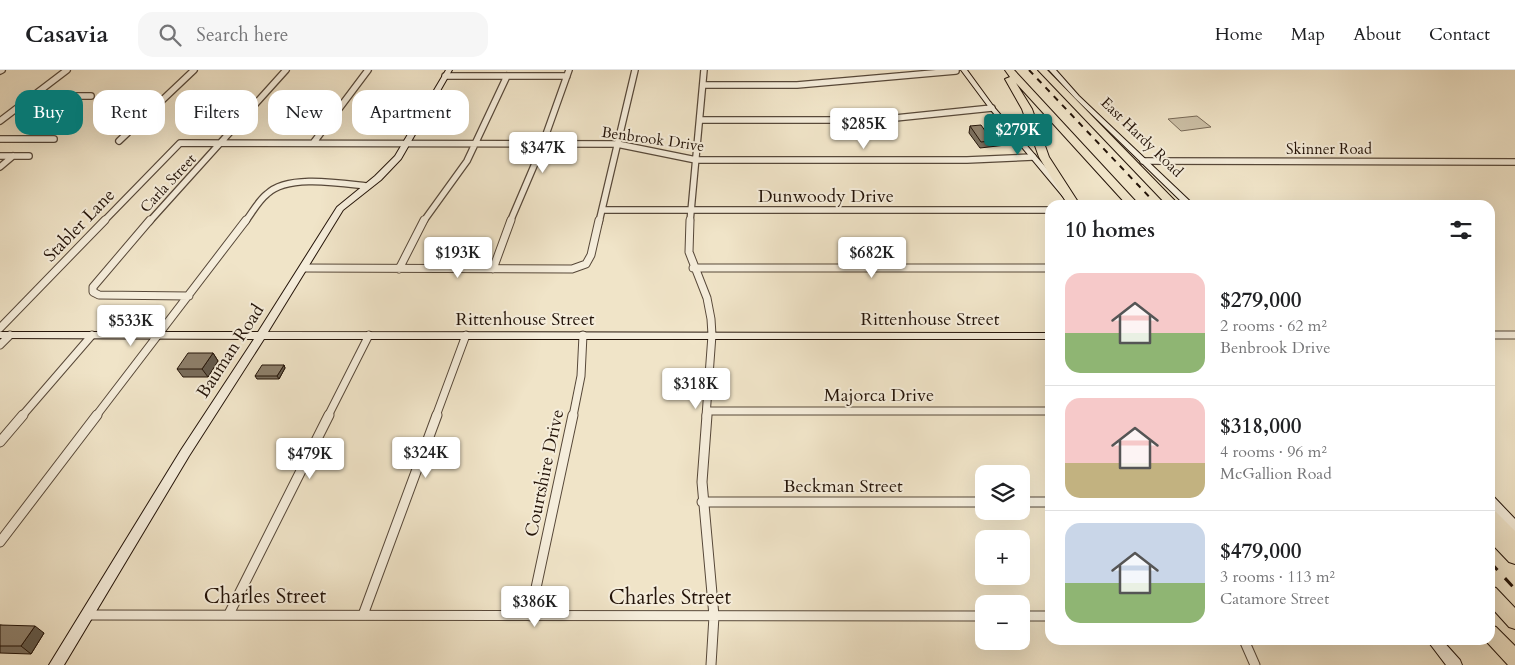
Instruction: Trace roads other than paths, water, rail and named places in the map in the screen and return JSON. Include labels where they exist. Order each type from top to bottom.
[{"type":"highway","points":[[1002,70],[1027,109],[1044,157],[1071,200]]},
{"type":"highway","points":[[1009,70],[1128,200]]},
{"type":"highway","points":[[1042,70],[1168,200]]},
{"type":"highway","points":[[1495,522],[1515,542]]},
{"type":"highway","points":[[1495,536],[1515,556]]},
{"type":"highway","points":[[1495,599],[1515,621]]},
{"type":"highway","points":[[1495,638],[1515,659]]},
{"type":"street","points":[[41,90],[67,70]]},
{"type":"street","points":[[119,141],[194,70]]},
{"type":"street","name":"Carla Street","points":[[189,296],[99,295],[94,292],[94,284],[286,70]]},
{"type":"street","points":[[314,142],[368,70]]},
{"type":"street","points":[[304,268],[572,269],[586,264],[591,254],[635,70]]},
{"type":"street","points":[[704,70],[688,245],[693,268],[709,305],[712,335],[702,502],[714,616],[711,665]]},
{"type":"street","points":[[703,85],[797,85],[958,70],[980,92],[1070,200]]},
{"type":"street","name":"East Hardy Road","points":[[1052,70],[1076,97],[1185,200]]},
{"type":"street","points":[[1058,70],[1076,97]]},
{"type":"street","points":[[447,73],[507,76],[568,73],[535,166],[517,203],[493,268]]},
{"type":"street","name":"Bauman Road","points":[[56,665],[185,453],[262,335],[340,209],[389,168],[407,143],[447,73]]},
{"type":"street","points":[[399,269],[427,214],[462,169],[507,76]]},
{"type":"street","points":[[83,96],[90,96]]},
{"type":"street","points":[[700,120],[876,120],[992,108]]},
{"type":"street","points":[[0,121],[15,110]]},
{"type":"street","points":[[0,138],[54,139]]},
{"type":"street","name":"Benbrook Drive","points":[[180,143],[617,144],[696,160],[967,160],[1033,157]]},
{"type":"street","name":"Stabler Lane","points":[[0,328],[180,143]]},
{"type":"street","points":[[0,156],[29,156]]},
{"type":"street","points":[[0,167],[13,156]]},
{"type":"street","name":"Skinner Road","points":[[1143,161],[1515,162]]},
{"type":"street","points":[[0,542],[267,193],[272,189],[289,183],[332,183],[366,186]]},
{"type":"street","name":"Dunwoody Drive","points":[[602,210],[1045,210]]},
{"type":"street","points":[[693,268],[1045,268]]},
{"type":"street","points":[[0,345],[5,335]]},
{"type":"street","name":"Rittenhouse Street","points":[[5,335],[1045,336]]},
{"type":"street","points":[[0,442],[92,335]]},
{"type":"street","points":[[229,614],[369,335]]},
{"type":"street","points":[[363,615],[466,335]]},
{"type":"street","name":"Courtshire Drive","points":[[530,616],[578,391],[583,335]]},
{"type":"street","points":[[1495,335],[1515,335]]},
{"type":"street","name":"Majorca Drive","points":[[707,411],[1045,411]]},
{"type":"street","name":"Beckman Street","points":[[702,502],[975,502]]},
{"type":"street","points":[[1030,502],[1045,502]]},
{"type":"street","points":[[1495,505],[1515,527]]},
{"type":"street","name":"Charles Street","points":[[87,615],[975,616]]},
{"type":"street","points":[[1030,616],[1045,616]]},
{"type":"street","points":[[1246,645],[1255,665]]},
{"type":"street","points":[[1438,645],[1455,665]]},
{"type":"railway","points":[[1029,70],[1152,200]]},
{"type":"railway","points":[[1495,567],[1515,589]]}]
